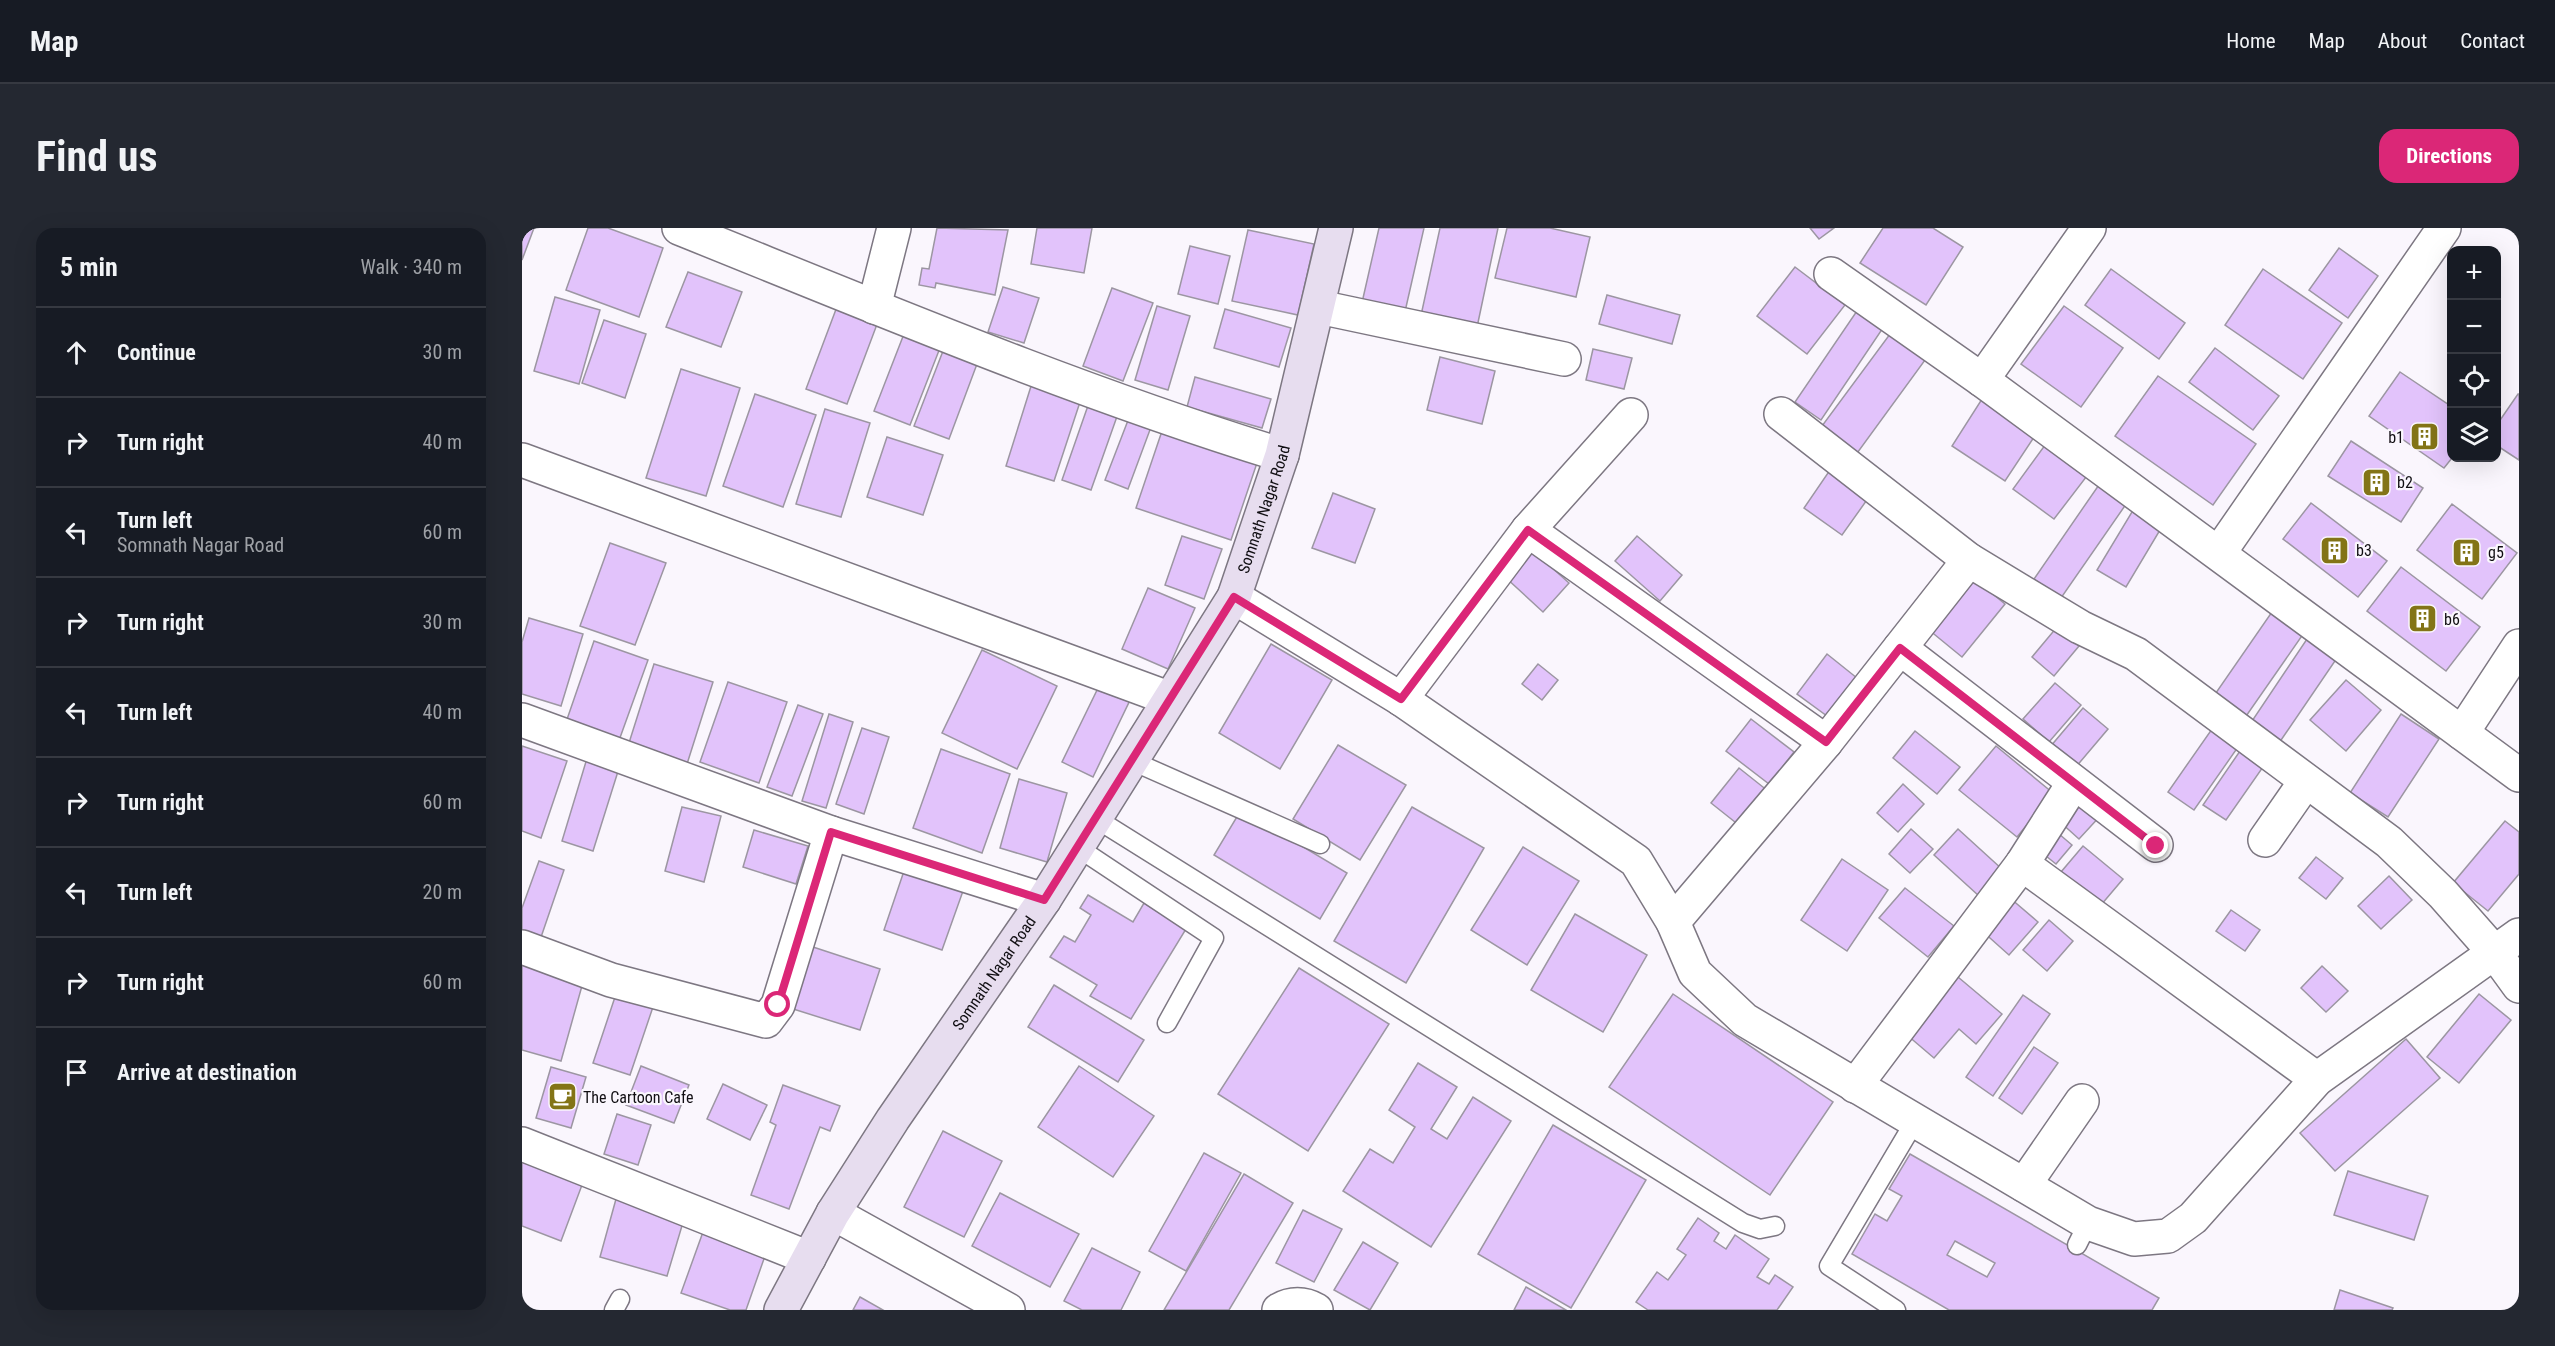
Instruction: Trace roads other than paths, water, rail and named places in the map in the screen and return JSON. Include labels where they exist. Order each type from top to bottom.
[{"type":"street","points":[[679,228],[874,307],[1192,428],[1282,455]]},
{"type":"street","points":[[874,307],[894,228]]},
{"type":"street","name":"Somnath Nagar Road","points":[[781,1310],[832,1213],[893,1119],[1044,900],[1168,698],[1234,597],[1282,455],[1336,228]]},
{"type":"street","points":[[1982,380],[2089,228]]},
{"type":"street","points":[[2219,553],[2444,228]]},
{"type":"street","points":[[1831,274],[1982,380],[2519,775]]},
{"type":"street","points":[[1319,307],[1564,359]]},
{"type":"street","points":[[1781,414],[1970,560],[2080,627],[2136,654],[2389,842],[2443,894],[2507,944],[2519,986]]},
{"type":"street","points":[[1401,699],[1528,530],[1632,415]]},
{"type":"street","points":[[522,460],[1168,698]]},
{"type":"street","points":[[1528,530],[1826,742]]},
{"type":"street","points":[[1673,922],[1826,742],[1970,560]]},
{"type":"street","points":[[1234,597],[1401,699],[1636,861],[1673,922],[1695,973],[1745,1020],[2024,1185],[2083,1234],[2134,1239],[2168,1236],[2193,1218],[2317,1079],[2507,944]]},
{"type":"street","points":[[2462,733],[2519,646]]},
{"type":"street","points":[[1900,648],[2156,846]]},
{"type":"street","points":[[522,720],[831,832],[1044,900]]},
{"type":"street","points":[[2265,840],[2307,781]]},
{"type":"street","points":[[1856,1086],[2022,864],[2073,784]]},
{"type":"street","points":[[522,947],[611,980],[766,1021],[778,1005],[831,832]]},
{"type":"street","points":[[2022,864],[2317,1079]]},
{"type":"street","points":[[2024,1185],[2082,1101]]},
{"type":"street","points":[[522,1144],[809,1258]]},
{"type":"street","points":[[832,1213],[1008,1310]]},
{"type":"street","points":[[1279,1310],[1286,1305],[1307,1305],[1316,1310]]},
{"type":"lane","points":[[1130,760],[1320,844]]},
{"type":"lane","points":[[1095,818],[1743,1223],[1761,1229],[1774,1227]]},
{"type":"lane","points":[[1077,847],[1214,938],[1167,1023]]},
{"type":"lane","points":[[1896,1310],[1828,1266],[1915,1121]]},
{"type":"place","name":"b1","points":[[2425,437]]},
{"type":"place","name":"b2","points":[[2376,482]]},
{"type":"place","name":"b3","points":[[2335,550]]},
{"type":"place","name":"g5","points":[[2467,552]]},
{"type":"place","name":"b6","points":[[2423,619]]},
{"type":"place","name":"The Cartoon Cafe","points":[[562,1097]]}]
